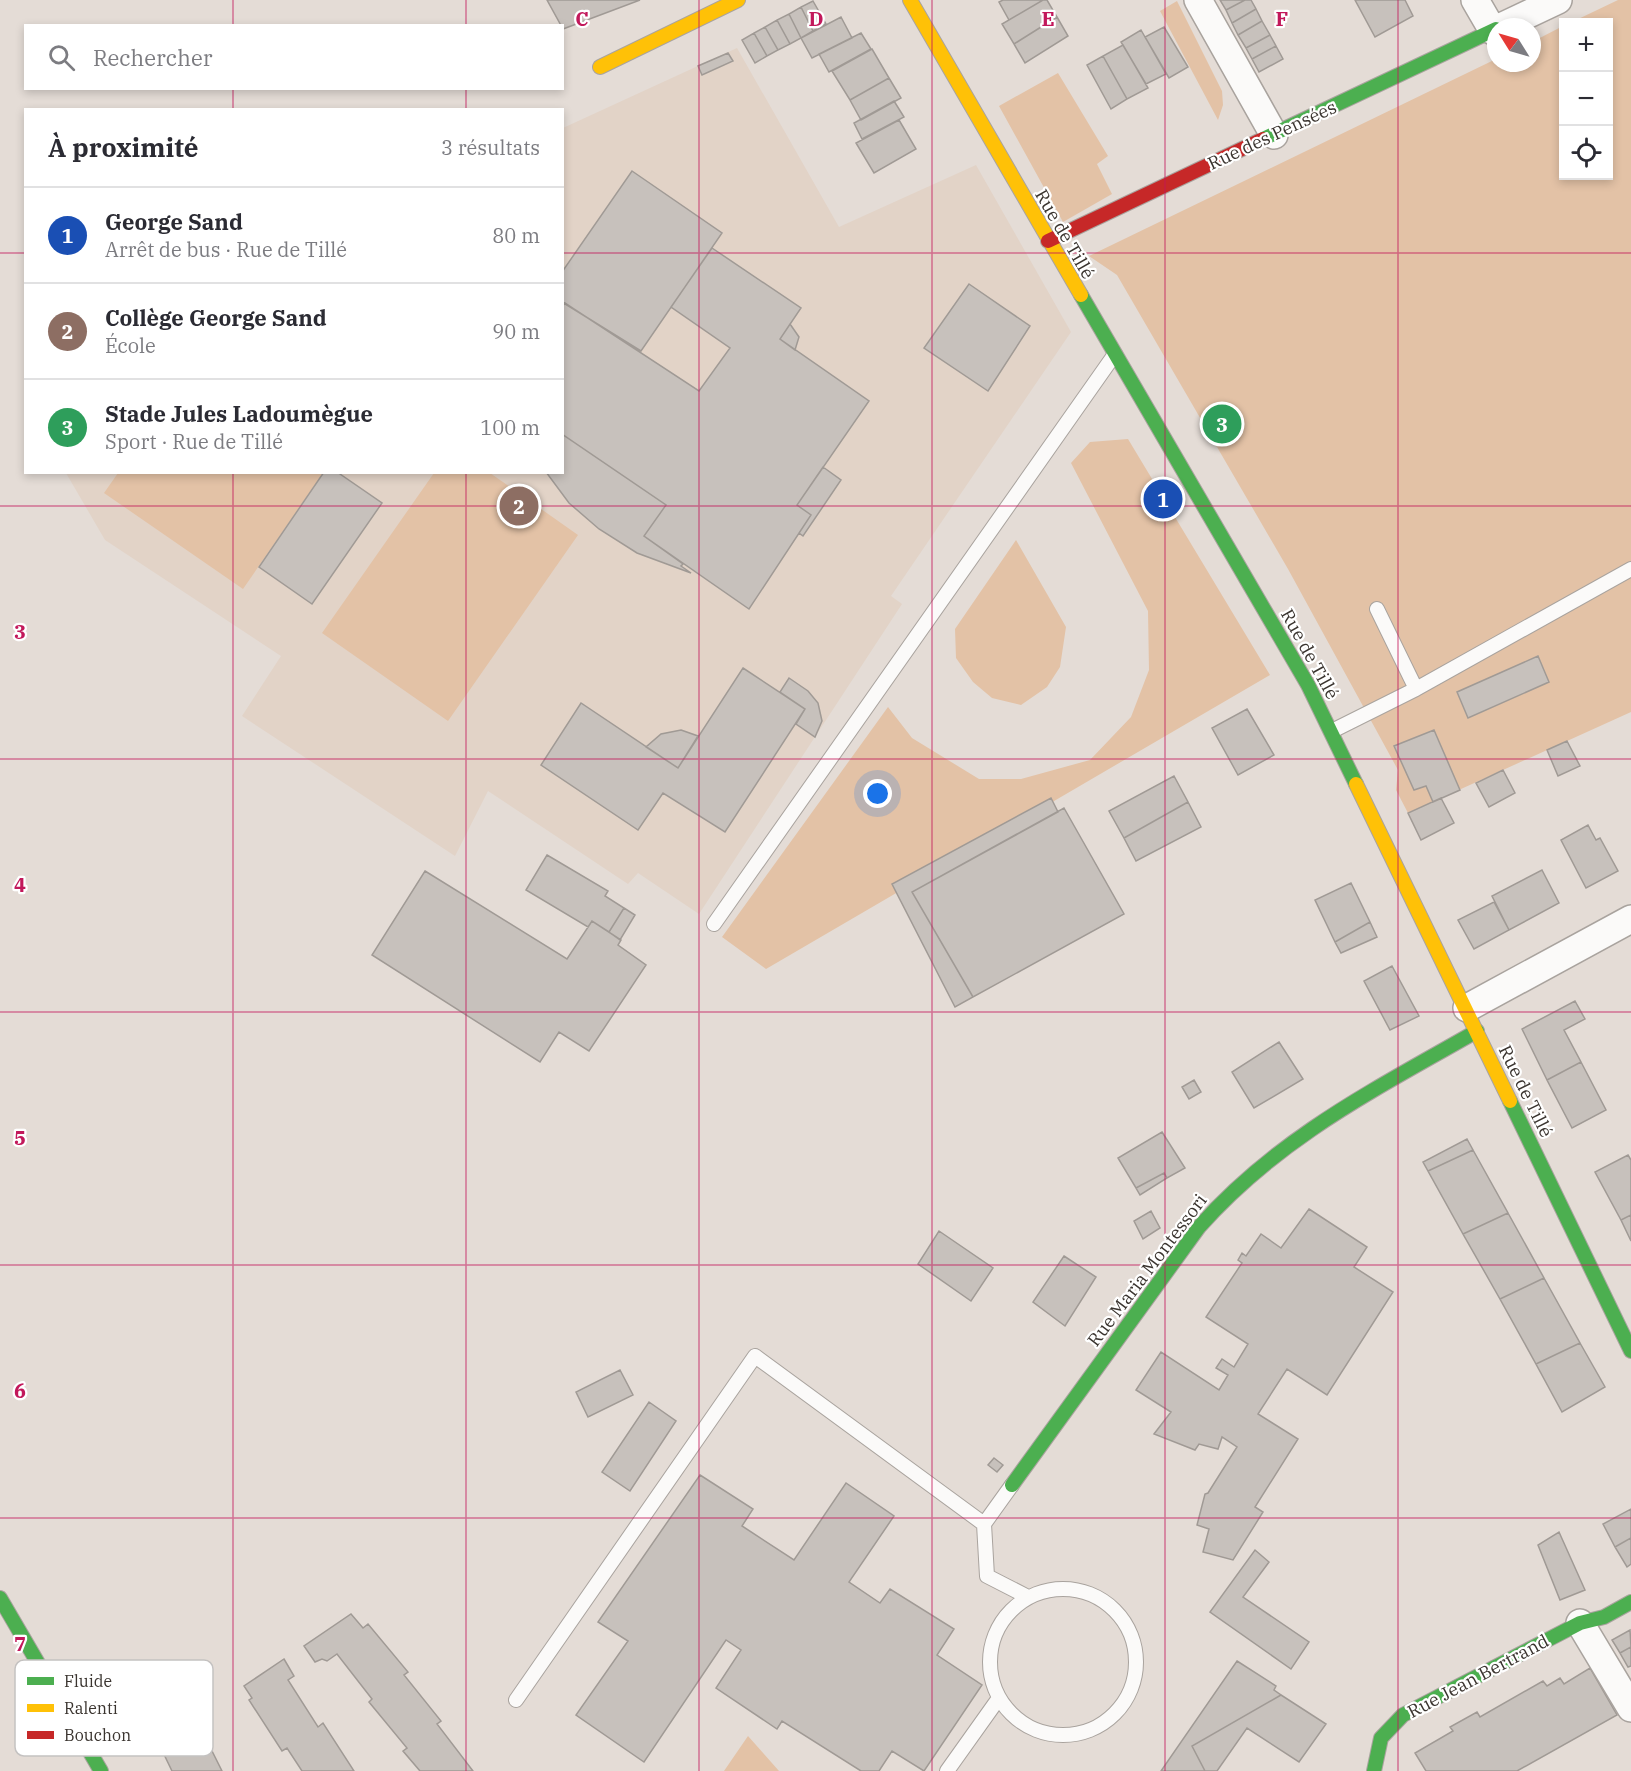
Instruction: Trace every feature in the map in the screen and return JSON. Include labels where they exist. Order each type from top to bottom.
[{"type":"street","points":[[600,67],[738,0]]},
{"type":"street","name":"Rue de Tillé","points":[[910,0],[1048,241],[1285,645],[1332,731],[1631,1351]]},
{"type":"street","points":[[1198,0],[1274,135]]},
{"type":"street","points":[[1475,0],[1488,18]]},
{"type":"street","name":"Rue des Pensées","points":[[1520,18],[1558,0]]},
{"type":"street","name":"Rue des Pensées","points":[[1048,241],[1487,33]]},
{"type":"street","points":[[1472,1020],[1631,920]]},
{"type":"street","name":"Rue Maria Montessori","points":[[1012,1485],[1198,1227],[1228,1193],[1261,1164],[1305,1132],[1472,1020]]},
{"type":"street","points":[[0,1598],[36,1660]]},
{"type":"street","name":"Rue Jean Bertrand","points":[[1374,1771],[1381,1738],[1403,1715],[1580,1623],[1604,1617],[1631,1602]]},
{"type":"street","points":[[1580,1623],[1631,1708]]},
{"type":"street","points":[[91,1756],[100,1771]]},
{"type":"lane","points":[[714,924],[1115,354]]},
{"type":"lane","points":[[1332,731],[1416,689],[1631,569]]},
{"type":"lane","points":[[1377,609],[1416,689]]},
{"type":"lane","points":[[516,1700],[755,1356],[984,1524],[987,1576],[1028,1597]]},
{"type":"lane","name":"Rue Maria Montessori","points":[[984,1524],[1012,1485]]},
{"type":"lane","points":[[1051,1589],[1075,1589],[1098,1597],[1118,1613],[1131,1634],[1136,1657],[1134,1682],[1123,1704],[1105,1721],[1075,1733],[1059,1735],[1035,1730],[1014,1717],[999,1698],[991,1676],[990,1653],[996,1631],[1009,1612],[1028,1597],[1051,1589]]},
{"type":"lane","points":[[947,1771],[999,1698]]},
{"type":"shaded area","points":[[1618,0],[1631,0],[1631,712],[1408,813],[1396,790],[1398,770],[1288,569],[1117,275],[1089,256],[1487,63],[1487,72],[1541,72],[1541,37],[1559,28],[1559,180],[1613,180],[1613,18],[1580,18]]},
{"type":"shaded area","points":[[1177,1],[1222,91],[1223,105],[1218,120],[1160,11]]},
{"type":"shaded area","points":[[737,48],[839,227],[976,165],[1071,332],[891,596],[902,604],[699,914],[638,873],[628,884],[488,791],[455,856],[242,716],[281,656],[105,540],[67,474],[564,474],[564,128]]},
{"type":"shaded area","points":[[1058,73],[1108,156],[1097,164],[1112,194],[1063,222],[999,106]]},
{"type":"shaded area","points":[[1128,439],[1270,675],[766,969],[722,937],[888,707],[912,738],[979,779],[1021,779],[1090,760],[1131,717],[1149,670],[1148,611],[1071,463],[1090,442]]},
{"type":"shaded area","points":[[117,474],[322,474],[243,589],[104,493]]},
{"type":"shaded area","points":[[433,474],[491,474],[578,535],[448,721],[322,633]]},
{"type":"shaded area","points":[[1016,540],[1066,627],[1060,667],[1047,687],[1021,705],[992,698],[973,682],[956,658],[955,629]]},
{"type":"shaded area","points":[[748,1736],[779,1771],[724,1771]]},
{"type":"building","points":[[547,0],[640,0],[564,29],[564,24],[560,24]]},
{"type":"building","points":[[1003,0],[1043,0],[1009,20],[999,2]]},
{"type":"building","points":[[1043,0],[1047,0],[1057,17],[1014,44],[1002,24]]},
{"type":"building","points":[[1220,0],[1245,0],[1226,10]]},
{"type":"building","points":[[1245,0],[1251,0],[1256,9],[1232,23],[1226,10]]},
{"type":"building","points":[[1355,0],[1405,0],[1413,16],[1375,37]]},
{"type":"building","points":[[813,1],[826,24],[813,31],[801,7]]},
{"type":"building","points":[[801,7],[813,31],[801,38],[789,14]]},
{"type":"building","points":[[1256,9],[1262,21],[1238,35],[1232,23]]},
{"type":"building","points":[[789,14],[801,38],[790,44],[777,20]]},
{"type":"building","points":[[841,17],[852,38],[812,58],[801,38]]},
{"type":"building","points":[[1057,17],[1068,36],[1025,63],[1014,44]]},
{"type":"building","points":[[777,20],[790,44],[778,50],[765,27]]},
{"type":"building","points":[[1262,21],[1270,35],[1246,48],[1238,35]]},
{"type":"building","points":[[765,27],[778,50],[767,56],[754,33]]},
{"type":"building","points":[[1164,27],[1188,67],[1169,78],[1145,37]]},
{"type":"building","points":[[1141,30],[1166,74],[1146,84],[1121,42]]},
{"type":"building","points":[[754,33],[767,56],[755,63],[742,40]]},
{"type":"building","points":[[861,33],[871,49],[829,72],[819,54]]},
{"type":"building","points":[[1270,35],[1276,46],[1252,59],[1246,48]]},
{"type":"building","points":[[1123,45],[1148,88],[1127,99],[1103,56]]},
{"type":"building","points":[[1276,46],[1283,59],[1259,72],[1252,59]]},
{"type":"building","points":[[872,49],[889,78],[850,100],[832,71]]},
{"type":"building","points":[[728,53],[733,61],[702,75],[698,66]]},
{"type":"building","points":[[1103,56],[1127,99],[1111,109],[1087,65]]},
{"type":"building","points":[[889,78],[901,98],[861,120],[850,100]]},
{"type":"building","points":[[894,101],[904,117],[862,139],[854,123]]},
{"type":"building","points":[[899,120],[916,149],[874,173],[856,143]]},
{"type":"building","points":[[632,171],[722,233],[641,351],[564,303],[564,269]]},
{"type":"building","points":[[712,248],[801,308],[780,339],[869,401],[797,505],[811,515],[749,609],[644,536],[666,505],[564,435],[565,303],[699,391],[730,348],[671,307]]},
{"type":"building","points":[[969,284],[1030,326],[988,391],[924,348]]},
{"type":"building","points":[[790,324],[799,337],[795,350],[780,339]]},
{"type":"building","points":[[564,435],[666,505],[644,536],[683,564],[681,566],[691,573],[637,553],[599,529],[569,503],[547,474],[564,474]]},
{"type":"building","points":[[823,467],[841,480],[803,536],[799,533],[811,515],[797,505]]},
{"type":"building","points":[[323,474],[340,474],[382,503],[312,604],[259,567]]},
{"type":"building","points":[[1538,656],[1549,682],[1468,718],[1457,692]]},
{"type":"building","points":[[743,668],[805,709],[725,832],[663,793],[638,830],[541,765],[581,703],[678,768]]},
{"type":"building","points":[[789,678],[808,691],[818,703],[822,721],[815,737],[796,724],[805,709],[780,692]]},
{"type":"building","points":[[1247,709],[1274,755],[1238,775],[1212,728]]},
{"type":"building","points":[[681,730],[698,736],[678,768],[646,747],[661,734]]},
{"type":"building","points":[[1434,730],[1460,790],[1433,802],[1426,786],[1414,790],[1394,746]]},
{"type":"building","points":[[1567,741],[1580,766],[1558,776],[1547,750]]},
{"type":"building","points":[[1503,770],[1515,793],[1489,807],[1476,783]]},
{"type":"building","points":[[1174,776],[1188,802],[1124,838],[1109,811]]},
{"type":"building","points":[[1051,798],[1058,812],[912,892],[973,997],[955,1007],[892,884]]},
{"type":"building","points":[[1441,798],[1454,823],[1421,840],[1408,813]]},
{"type":"building","points":[[1188,802],[1201,827],[1136,861],[1124,838]]},
{"type":"building","points":[[1064,808],[1124,914],[973,997],[912,892]]},
{"type":"building","points":[[1588,825],[1596,840],[1600,838],[1618,871],[1586,888],[1561,840]]},
{"type":"building","points":[[547,855],[608,891],[605,896],[624,908],[609,932],[592,921],[588,927],[526,890]]},
{"type":"building","points":[[1542,870],[1559,903],[1509,930],[1492,896]]},
{"type":"building","points":[[425,871],[567,959],[592,921],[621,940],[618,945],[646,965],[589,1051],[559,1032],[540,1062],[372,955]]},
{"type":"building","points":[[1351,883],[1370,922],[1335,942],[1315,900]]},
{"type":"building","points":[[1494,902],[1509,930],[1474,949],[1458,920]]},
{"type":"building","points":[[624,908],[635,915],[620,940],[609,932]]},
{"type":"building","points":[[1370,922],[1377,937],[1341,953],[1335,942]]},
{"type":"building","points":[[1392,966],[1419,1016],[1390,1030],[1364,981]]},
{"type":"building","points":[[1575,1001],[1585,1019],[1564,1030],[1581,1062],[1547,1080],[1522,1029]]},
{"type":"building","points":[[1279,1042],[1303,1079],[1254,1108],[1232,1072]]},
{"type":"building","points":[[1581,1062],[1606,1110],[1572,1128],[1547,1080]]},
{"type":"building","points":[[1194,1080],[1201,1092],[1189,1099],[1182,1087]]},
{"type":"building","points":[[1162,1132],[1185,1168],[1167,1178],[1164,1173],[1136,1188],[1118,1158]]},
{"type":"building","points":[[1467,1139],[1473,1150],[1428,1171],[1423,1162]]},
{"type":"building","points":[[1473,1150],[1508,1213],[1463,1234],[1428,1171]]},
{"type":"building","points":[[1628,1155],[1631,1160],[1631,1215],[1621,1220],[1595,1172]]},
{"type":"building","points":[[1164,1173],[1167,1178],[1140,1195],[1136,1188]]},
{"type":"building","points":[[1309,1209],[1367,1247],[1354,1267],[1393,1292],[1327,1395],[1287,1369],[1258,1414],[1298,1439],[1255,1507],[1263,1512],[1233,1560],[1203,1552],[1209,1529],[1197,1525],[1205,1494],[1208,1493],[1237,1447],[1222,1437],[1218,1449],[1199,1444],[1195,1450],[1154,1434],[1171,1412],[1136,1390],[1161,1352],[1219,1390],[1228,1375],[1216,1368],[1222,1359],[1234,1367],[1248,1344],[1206,1317],[1242,1263],[1238,1260],[1242,1253],[1246,1256],[1261,1234],[1281,1248]]},
{"type":"building","points":[[1151,1211],[1160,1228],[1143,1239],[1134,1221]]},
{"type":"building","points":[[1508,1213],[1544,1278],[1500,1299],[1463,1234]]},
{"type":"building","points":[[1631,1215],[1631,1241],[1621,1220]]},
{"type":"building","points":[[939,1231],[993,1268],[971,1301],[918,1264]]},
{"type":"building","points":[[1064,1256],[1096,1277],[1065,1326],[1033,1302]]},
{"type":"building","points":[[1544,1278],[1580,1343],[1536,1364],[1500,1299]]},
{"type":"building","points":[[1580,1343],[1605,1387],[1562,1412],[1536,1364]]},
{"type":"building","points":[[620,1370],[633,1395],[588,1417],[576,1392]]},
{"type":"building","points":[[649,1402],[676,1421],[630,1491],[602,1472]]},
{"type":"building","points":[[994,1458],[1003,1465],[997,1472],[988,1465]]},
{"type":"building","points":[[700,1475],[753,1509],[742,1526],[794,1560],[846,1483],[894,1516],[849,1582],[880,1603],[890,1589],[954,1629],[937,1655],[982,1685],[924,1771],[892,1751],[879,1771],[861,1771],[782,1721],[777,1729],[716,1688],[741,1650],[726,1640],[644,1762],[576,1715],[628,1641],[598,1622]]},
{"type":"building","points":[[1631,1509],[1631,1538],[1615,1547],[1603,1524]]},
{"type":"building","points":[[1559,1532],[1585,1590],[1560,1600],[1538,1545]]},
{"type":"building","points":[[1631,1538],[1631,1564],[1627,1567],[1615,1547]]},
{"type":"building","points":[[1255,1550],[1269,1562],[1243,1597],[1309,1642],[1291,1669],[1210,1612]]},
{"type":"building","points":[[351,1614],[363,1628],[368,1624],[408,1672],[404,1675],[441,1721],[437,1724],[473,1771],[420,1771],[403,1751],[407,1748],[369,1702],[372,1699],[337,1654],[327,1661],[322,1659],[315,1662],[304,1646]]},
{"type":"building","points":[[1630,1630],[1631,1647],[1620,1653],[1612,1640]]},
{"type":"building","points":[[1631,1647],[1631,1666],[1628,1667],[1620,1653]]},
{"type":"building","points":[[284,1659],[294,1676],[288,1680],[318,1727],[323,1723],[354,1771],[302,1771],[287,1748],[282,1751],[249,1700],[252,1698],[244,1686]]},
{"type":"building","points":[[1237,1661],[1276,1686],[1274,1690],[1281,1695],[1192,1746],[1205,1771],[1161,1771]]},
{"type":"building","points":[[1590,1668],[1617,1715],[1517,1771],[1426,1771],[1415,1753],[1453,1731],[1450,1727],[1477,1712],[1480,1717],[1543,1681],[1547,1686],[1560,1678],[1564,1684]]},
{"type":"building","points":[[1281,1695],[1326,1724],[1299,1762],[1247,1728],[1217,1771],[1205,1771],[1192,1746]]},
{"type":"building","points":[[213,1753],[222,1771],[172,1771],[165,1756],[213,1756]]},
{"type":"traffic: fast","points":[[1263,139],[1487,33]]},
{"type":"traffic: fast","points":[[1081,295],[1308,685],[1356,784]]},
{"type":"traffic: fast","points":[[1012,1485],[1199,1227],[1230,1195],[1262,1167],[1329,1117],[1477,1031]]},
{"type":"traffic: fast","points":[[1510,1101],[1631,1351]]},
{"type":"traffic: fast","points":[[0,1598],[36,1660]]},
{"type":"traffic: fast","points":[[1374,1771],[1381,1738],[1403,1715],[1580,1623],[1604,1617],[1631,1602]]},
{"type":"traffic: fast","points":[[92,1756],[101,1771]]},
{"type":"traffic: slow","points":[[600,67],[738,0]]},
{"type":"traffic: slow","points":[[910,0],[1081,295]]},
{"type":"traffic: slow","points":[[1356,784],[1510,1101]]},
{"type":"traffic: jam","points":[[1048,241],[1263,139]]},
{"type":"place","name":"Stade Jules Ladoumègue","points":[[1222,424]]},
{"type":"place","name":"George Sand","points":[[1163,499]]},
{"type":"place","name":"Collège George Sand","points":[[519,506]]}]
